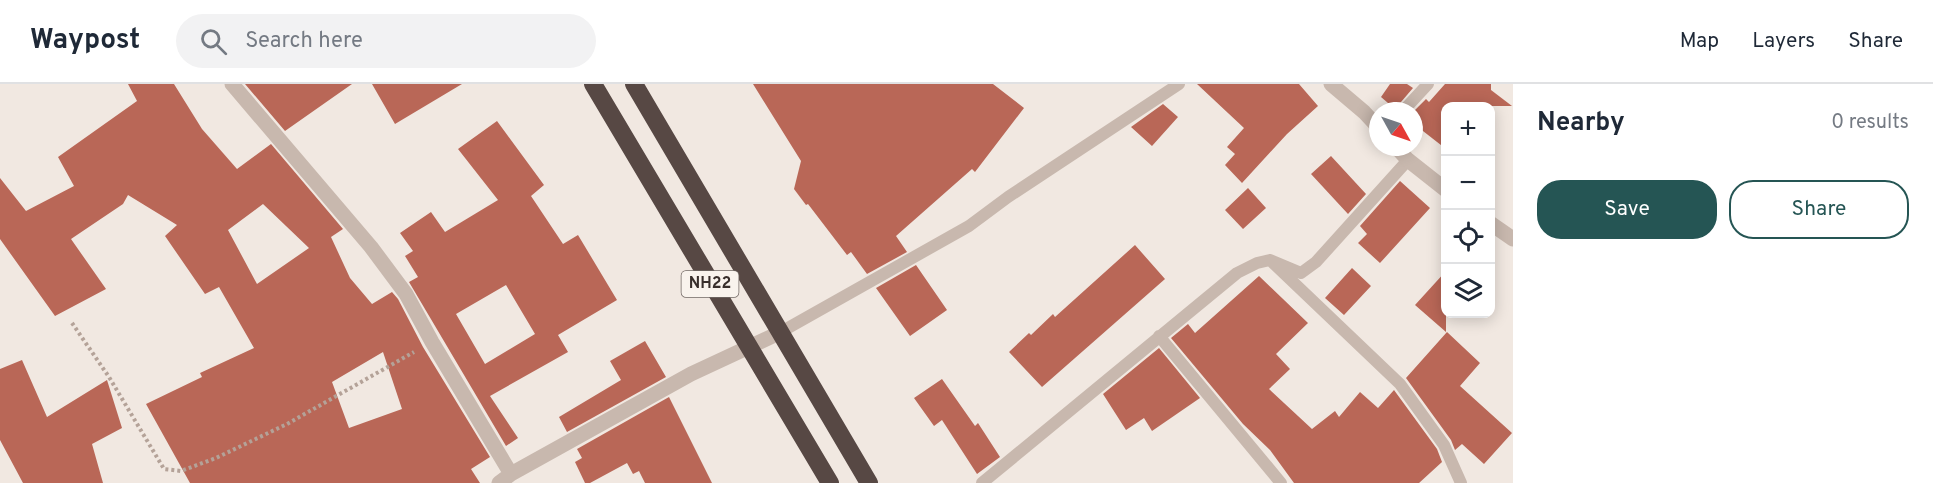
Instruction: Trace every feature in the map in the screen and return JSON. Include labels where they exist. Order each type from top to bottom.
[{"type":"highway","name":"NH22","points":[[593,84],[830,483]]},
{"type":"highway","name":"NH22","points":[[634,84],[869,483]]},
{"type":"street","points":[[232,84],[371,247],[406,294],[505,478],[691,374],[779,333]]},
{"type":"street","points":[[1331,84],[1369,117]]},
{"type":"street","points":[[1404,156],[1441,186]]},
{"type":"street","points":[[1495,226],[1513,239]]},
{"type":"lane","points":[[779,333],[969,226],[1008,197],[1179,84]]},
{"type":"lane","points":[[1411,102],[1428,84]]},
{"type":"lane","points":[[982,483],[1237,273],[1257,263],[1270,260],[1301,273],[1316,261],[1408,160]]},
{"type":"lane","points":[[1270,260],[1400,384],[1444,445],[1461,483]]},
{"type":"lane","points":[[1159,336],[1281,483]]},
{"type":"path","points":[[72,323],[109,376],[164,469],[181,471],[205,464],[287,424],[432,342]]},
{"type":"building","points":[[128,84],[174,84],[202,129],[237,169],[271,144],[343,229],[331,237],[350,278],[372,304],[392,292],[398,299],[423,347],[490,457],[471,469],[480,483],[190,483],[146,404],[202,377],[200,373],[254,348],[219,287],[205,294],[165,236],[177,225],[128,195],[123,204],[71,239],[106,289],[55,316],[0,239],[0,178],[26,211],[74,186],[58,157],[137,101]],"holes":[[[263,204],[309,248],[257,284],[228,230]],[[383,352],[402,409],[349,428],[332,382]]]},
{"type":"building","points":[[245,84],[352,84],[285,131]]},
{"type":"building","points":[[372,84],[462,84],[395,124]]},
{"type":"building","points":[[753,84],[993,84],[1024,108],[975,172],[972,169],[896,236],[907,252],[867,274],[851,252],[847,255],[794,189],[801,161]]},
{"type":"building","points":[[1197,84],[1299,84],[1318,106],[1287,134],[1242,183],[1225,165],[1235,154],[1227,147],[1244,128]]},
{"type":"building","points":[[1390,84],[1407,84],[1413,88],[1401,102],[1387,102],[1381,97]]},
{"type":"building","points":[[1445,84],[1491,84],[1491,90],[1512,106],[1495,106],[1495,102],[1441,102],[1441,145],[1423,131],[1423,102],[1426,99],[1429,102]]},
{"type":"building","points":[[1163,104],[1178,117],[1152,146],[1131,127]]},
{"type":"building","points":[[497,121],[544,185],[531,196],[563,244],[578,235],[617,300],[558,335],[568,352],[490,396],[518,438],[506,446],[409,282],[418,277],[405,256],[413,251],[400,233],[431,212],[445,232],[498,200],[458,149]],"holes":[[[506,285],[535,334],[485,364],[456,314]]]},
{"type":"building","points":[[1331,156],[1366,194],[1348,214],[1311,174]]},
{"type":"building","points":[[1400,181],[1430,208],[1380,263],[1358,243],[1367,234],[1360,226]]},
{"type":"building","points":[[1248,188],[1266,208],[1243,229],[1225,210]]},
{"type":"building","points":[[1135,245],[1165,279],[1042,387],[1009,352],[1053,314],[1055,317]]},
{"type":"building","points":[[916,265],[947,310],[910,336],[876,288]]},
{"type":"building","points":[[1352,268],[1371,286],[1344,315],[1325,298]]},
{"type":"building","points":[[1259,276],[1308,323],[1276,354],[1290,369],[1269,389],[1312,429],[1335,411],[1339,417],[1360,392],[1378,408],[1394,390],[1437,449],[1442,462],[1419,483],[1294,483],[1270,450],[1243,424],[1171,338],[1188,324],[1195,333]]},
{"type":"building","points":[[1441,276],[1441,318],[1446,318],[1446,332],[1415,305]]},
{"type":"building","points":[[1447,332],[1480,363],[1460,386],[1512,433],[1484,464],[1462,444],[1455,450],[1451,440],[1406,378]]},
{"type":"building","points":[[645,341],[666,377],[567,432],[559,417],[621,380],[610,361]]},
{"type":"building","points":[[1159,348],[1200,398],[1152,431],[1144,418],[1126,430],[1103,394]]},
{"type":"building","points":[[22,360],[47,417],[107,380],[122,428],[92,444],[103,483],[23,483],[0,440],[0,369]]},
{"type":"building","points":[[942,379],[975,426],[978,423],[1000,457],[977,474],[942,420],[934,426],[914,398]]},
{"type":"building","points":[[669,397],[712,483],[645,483],[639,471],[633,474],[627,463],[590,483],[585,483],[575,462],[582,458],[577,449]]}]
